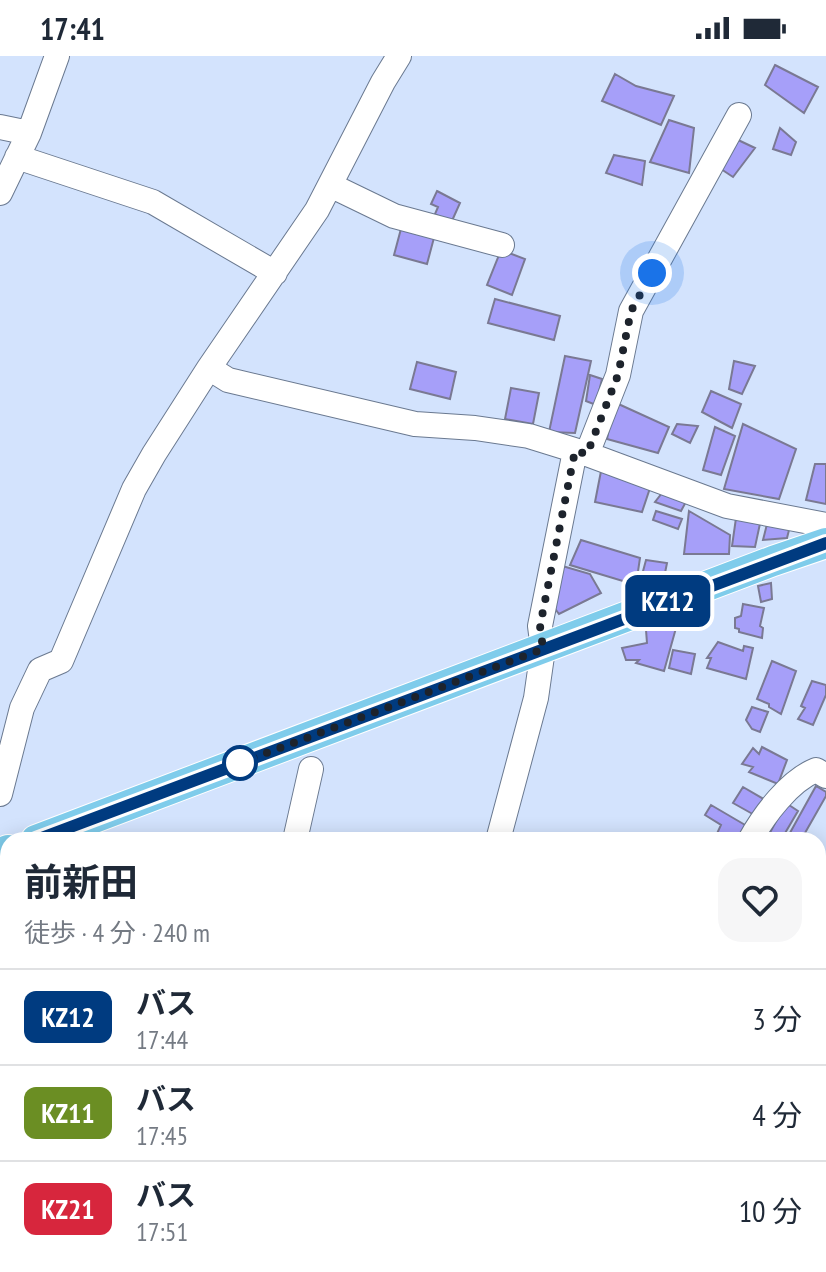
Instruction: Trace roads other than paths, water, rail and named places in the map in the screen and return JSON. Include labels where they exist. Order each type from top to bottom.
[{"type":"main road","points":[[82,832],[543,649],[826,543]]},
{"type":"street","points":[[0,193],[29,133],[57,56]]},
{"type":"street","points":[[0,794],[22,708],[40,670],[61,661],[134,489],[209,368],[317,210],[399,56]]},
{"type":"street","points":[[500,832],[536,698],[543,649],[540,626],[581,452],[618,375],[631,311],[739,115]]},
{"type":"street","points":[[0,127],[29,133]]},
{"type":"street","points":[[17,157],[153,202],[275,273]]},
{"type":"street","points":[[330,185],[394,216],[502,245]]},
{"type":"street","points":[[209,368],[228,380],[415,424],[529,436],[727,506],[826,525]]},
{"type":"street","points":[[297,832],[311,769]]},
{"type":"street","points":[[755,832],[763,817],[803,775],[816,770],[826,776]]}]
